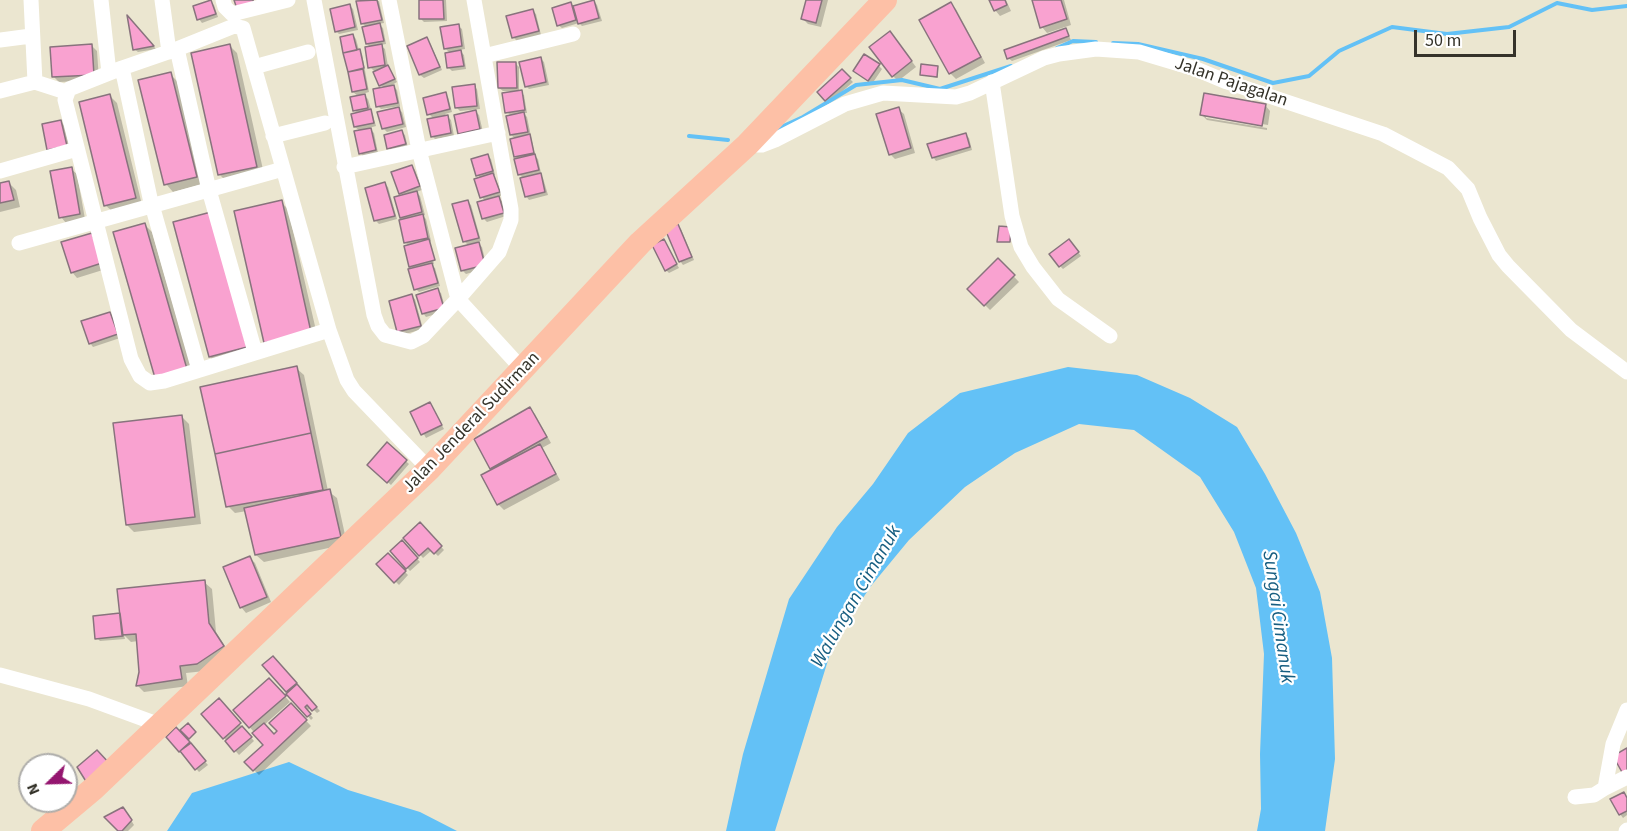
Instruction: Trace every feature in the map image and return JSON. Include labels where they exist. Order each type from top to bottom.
[{"type":"main road","name":"Jalan Jenderal Sudirman","points":[[43,831],[93,789],[429,470],[640,243],[747,146],[885,0]]},
{"type":"street","points":[[31,0],[35,82]]},
{"type":"street","points":[[101,0],[115,71],[199,370]]},
{"type":"street","points":[[162,0],[208,190],[255,352]]},
{"type":"street","points":[[223,0],[225,7],[232,14],[288,0]]},
{"type":"street","points":[[314,0],[374,315],[385,335],[400,340],[414,341],[423,336],[459,299],[499,252],[511,220],[511,209],[474,0]]},
{"type":"street","points":[[389,0],[418,150],[459,299],[523,370]]},
{"type":"street","points":[[330,330],[158,383],[150,383],[140,376],[131,359],[95,221],[64,100],[66,92],[234,26],[244,29],[273,136],[330,330],[345,373],[354,392],[429,470]]},
{"type":"street","points":[[484,56],[573,34]]},
{"type":"street","points":[[0,40],[31,36]]},
{"type":"street","name":"Jalan Pajagalan","points":[[747,146],[762,145],[775,140],[845,104],[883,93],[956,97],[1044,58],[1059,54],[1096,49],[1139,52],[1196,69],[1227,82],[1383,134],[1448,168],[1468,189],[1499,255],[1508,266],[1571,330],[1627,372]]},
{"type":"street","points":[[254,68],[308,52]]},
{"type":"street","points":[[0,91],[35,82],[66,92]]},
{"type":"street","points":[[992,82],[1012,216],[1021,247],[1033,267],[1058,299],[1110,336]]},
{"type":"street","points":[[273,136],[325,123]]},
{"type":"street","points":[[344,167],[498,133]]},
{"type":"street","points":[[0,171],[77,149]]},
{"type":"street","points":[[19,243],[283,169]]},
{"type":"street","points":[[0,675],[89,699],[160,725]]},
{"type":"street","points":[[1605,788],[1613,744],[1627,710]]},
{"type":"street","points":[[1575,797],[1594,795],[1627,777]]},
{"type":"water","points":[[1068,367],[1137,375],[1190,398],[1237,427],[1265,474],[1296,533],[1320,592],[1332,658],[1335,759],[1325,831],[1257,831],[1261,809],[1260,754],[1264,654],[1256,588],[1234,532],[1200,477],[1134,430],[1079,424],[1015,453],[965,487],[909,540],[871,586],[834,641],[775,831],[726,831],[743,754],[789,599],[837,527],[873,484],[908,433],[960,393]]},
{"type":"water","points":[[289,762],[348,790],[420,812],[457,831],[167,831],[192,793]]},
{"type":"building","points":[[211,0],[216,14],[197,20],[193,6]]},
{"type":"building","points":[[234,0],[253,0],[254,4],[237,9]]},
{"type":"building","points":[[377,0],[382,20],[361,24],[356,1]]},
{"type":"building","points":[[419,0],[443,0],[444,19],[419,19]]},
{"type":"building","points":[[594,0],[599,18],[578,24],[573,6]]},
{"type":"building","points":[[806,0],[822,0],[816,23],[801,19]]},
{"type":"building","points":[[989,0],[1005,0],[1007,5],[994,11]]},
{"type":"building","points":[[1032,0],[1061,0],[1067,19],[1040,28]]},
{"type":"building","points":[[571,2],[576,20],[557,26],[552,8]]},
{"type":"building","points":[[951,2],[981,57],[949,74],[919,20]]},
{"type":"building","points":[[350,4],[355,27],[335,32],[330,9]]},
{"type":"building","points":[[533,9],[539,31],[512,38],[506,16]]},
{"type":"building","points":[[127,15],[154,46],[133,50]]},
{"type":"building","points":[[380,23],[384,41],[366,44],[362,27]]},
{"type":"building","points":[[459,24],[462,46],[444,49],[440,27]]},
{"type":"building","points":[[1066,28],[1069,36],[1007,59],[1004,50]]},
{"type":"building","points":[[890,31],[912,61],[892,77],[869,47]]},
{"type":"building","points":[[353,34],[357,50],[343,53],[340,37]]},
{"type":"building","points":[[427,37],[440,67],[419,75],[407,46]]},
{"type":"building","points":[[92,44],[94,75],[52,77],[50,47]]},
{"type":"building","points":[[230,44],[257,167],[218,175],[191,53]]},
{"type":"building","points":[[382,44],[385,65],[368,68],[365,47]]},
{"type":"building","points":[[360,49],[364,68],[348,72],[343,53]]},
{"type":"building","points":[[461,50],[464,66],[447,68],[445,53]]},
{"type":"building","points":[[864,54],[880,64],[868,81],[853,71]]},
{"type":"building","points":[[541,57],[546,82],[525,87],[519,62]]},
{"type":"building","points":[[497,62],[516,62],[517,88],[498,88]]},
{"type":"building","points":[[921,64],[938,66],[937,77],[920,75]]},
{"type":"building","points":[[388,65],[395,79],[379,86],[373,72]]},
{"type":"building","points":[[363,69],[367,89],[352,92],[348,72]]},
{"type":"building","points":[[842,69],[851,78],[825,101],[817,92]]},
{"type":"building","points":[[171,72],[197,177],[164,185],[138,80]]},
{"type":"building","points":[[475,84],[477,106],[455,108],[452,87]]},
{"type":"building","points":[[394,85],[398,103],[376,107],[373,89]]},
{"type":"building","points":[[522,90],[525,110],[505,113],[502,93]]},
{"type":"building","points":[[446,92],[450,109],[427,115],[423,98]]},
{"type":"building","points":[[1204,93],[1266,104],[1262,126],[1200,115]]},
{"type":"building","points":[[110,94],[136,198],[104,206],[79,102]]},
{"type":"building","points":[[365,94],[368,108],[353,111],[350,97]]},
{"type":"building","points":[[399,107],[403,124],[382,129],[377,112]]},
{"type":"building","points":[[899,107],[911,148],[889,155],[876,114]]},
{"type":"building","points":[[371,109],[374,123],[354,127],[351,114]]},
{"type":"building","points":[[476,110],[480,129],[458,134],[454,115]]},
{"type":"building","points":[[524,112],[528,132],[510,135],[506,116]]},
{"type":"building","points":[[448,115],[451,133],[431,137],[427,119]]},
{"type":"building","points":[[61,120],[67,146],[47,150],[42,124]]},
{"type":"building","points":[[371,128],[376,150],[359,154],[354,131]]},
{"type":"building","points":[[402,130],[406,144],[387,149],[384,135]]},
{"type":"building","points":[[966,133],[970,147],[932,158],[927,144]]},
{"type":"building","points":[[530,134],[534,153],[514,157],[510,139]]},
{"type":"building","points":[[488,154],[493,171],[476,176],[471,159]]},
{"type":"building","points":[[535,154],[539,170],[518,175],[514,159]]},
{"type":"building","points":[[412,165],[420,186],[399,194],[391,172]]},
{"type":"building","points":[[72,167],[80,214],[59,218],[50,171]]},
{"type":"building","points":[[493,173],[500,192],[480,198],[474,179]]},
{"type":"building","points":[[541,173],[545,192],[525,197],[520,178]]},
{"type":"building","points":[[9,181],[14,200],[0,203],[0,183]]},
{"type":"building","points":[[385,182],[395,216],[374,221],[365,188]]},
{"type":"building","points":[[417,191],[422,212],[400,218],[394,197]]},
{"type":"building","points":[[499,196],[504,213],[482,219],[477,202]]},
{"type":"building","points":[[282,200],[311,332],[264,343],[234,211]]},
{"type":"building","points":[[468,200],[479,238],[463,242],[452,204]]},
{"type":"building","points":[[211,212],[247,347],[209,357],[173,222]]},
{"type":"building","points":[[423,214],[428,238],[404,243],[399,220]]},
{"type":"building","points":[[145,223],[187,369],[155,378],[113,232]]},
{"type":"building","points":[[678,224],[692,257],[679,262],[665,229]]},
{"type":"building","points":[[999,226],[1011,227],[1010,242],[997,242]]},
{"type":"building","points":[[92,233],[102,263],[71,273],[61,242]]},
{"type":"building","points":[[429,239],[435,260],[409,267],[404,246]]},
{"type":"building","points":[[664,239],[677,264],[665,271],[652,245]]},
{"type":"building","points":[[1069,239],[1079,252],[1059,267],[1049,254]]},
{"type":"building","points":[[479,242],[485,265],[461,271],[455,248]]},
{"type":"building","points":[[998,258],[1015,275],[984,306],[967,289]]},
{"type":"building","points":[[432,263],[438,283],[414,290],[408,269]]},
{"type":"building","points":[[438,288],[444,308],[422,314],[416,295]]},
{"type":"building","points":[[412,294],[421,326],[397,332],[389,301]]},
{"type":"building","points":[[110,312],[118,334],[89,344],[81,321]]},
{"type":"building","points":[[297,366],[311,433],[215,454],[200,387]]},
{"type":"building","points":[[430,402],[442,425],[421,435],[410,412]]},
{"type":"building","points":[[530,407],[547,437],[490,469],[474,439]]},
{"type":"building","points":[[182,415],[195,517],[126,525],[113,423]]},
{"type":"building","points":[[311,433],[323,490],[226,507],[215,454]]},
{"type":"building","points":[[387,442],[407,460],[387,483],[367,465]]},
{"type":"building","points":[[540,444],[556,474],[497,505],[481,475]]},
{"type":"building","points":[[330,489],[341,537],[255,555],[244,508]]},
{"type":"building","points":[[420,522],[442,546],[434,554],[428,548],[419,556],[403,538]]},
{"type":"building","points":[[402,540],[418,558],[406,569],[390,551]]},
{"type":"building","points":[[388,553],[406,571],[394,583],[376,564]]},
{"type":"building","points":[[250,556],[267,597],[240,608],[223,567]]},
{"type":"building","points":[[205,580],[209,623],[224,646],[197,664],[180,666],[182,679],[136,686],[139,672],[136,634],[122,635],[117,589]]},
{"type":"building","points":[[120,613],[123,636],[95,639],[93,616]]},
{"type":"building","points":[[273,656],[297,683],[286,692],[262,665]]},
{"type":"building","points":[[269,678],[286,696],[249,728],[233,710]]},
{"type":"building","points":[[297,684],[317,707],[312,711],[307,705],[305,707],[311,714],[307,717],[286,694]]},
{"type":"building","points":[[219,698],[241,723],[223,739],[201,714]]},
{"type":"building","points":[[291,703],[307,720],[253,771],[244,762],[263,745],[252,733],[264,723],[274,734],[277,731],[269,723]]},
{"type":"building","points":[[188,723],[196,732],[189,739],[180,730]]},
{"type":"building","points":[[242,726],[252,737],[234,752],[225,741]]},
{"type":"building","points":[[176,727],[190,742],[179,752],[166,737]]},
{"type":"building","points":[[191,743],[206,761],[195,770],[180,751]]},
{"type":"building","points":[[1627,748],[1627,772],[1623,774],[1613,756]]},
{"type":"building","points":[[97,750],[110,764],[87,783],[78,766]]},
{"type":"building","points":[[1624,792],[1627,798],[1627,811],[1619,815],[1610,799]]},
{"type":"building","points":[[123,807],[132,820],[122,831],[118,831],[104,817]]},
{"type":"waterway","points":[[1113,43],[1138,44],[1203,59],[1273,83],[1309,76],[1339,51],[1392,27],[1447,34],[1509,27],[1557,3],[1592,10],[1627,6]]},
{"type":"waterway","points":[[1057,48],[1073,41],[1096,42]]},
{"type":"waterway","points":[[777,129],[803,117],[856,85],[902,80],[940,89],[1011,66]]},
{"type":"waterway","points":[[689,136],[728,140]]},
{"type":"water label","name":"Walungan Cimanuk","points":[[857,597]]},
{"type":"water label","name":"Sungai Cimanuk","points":[[1277,617]]}]
